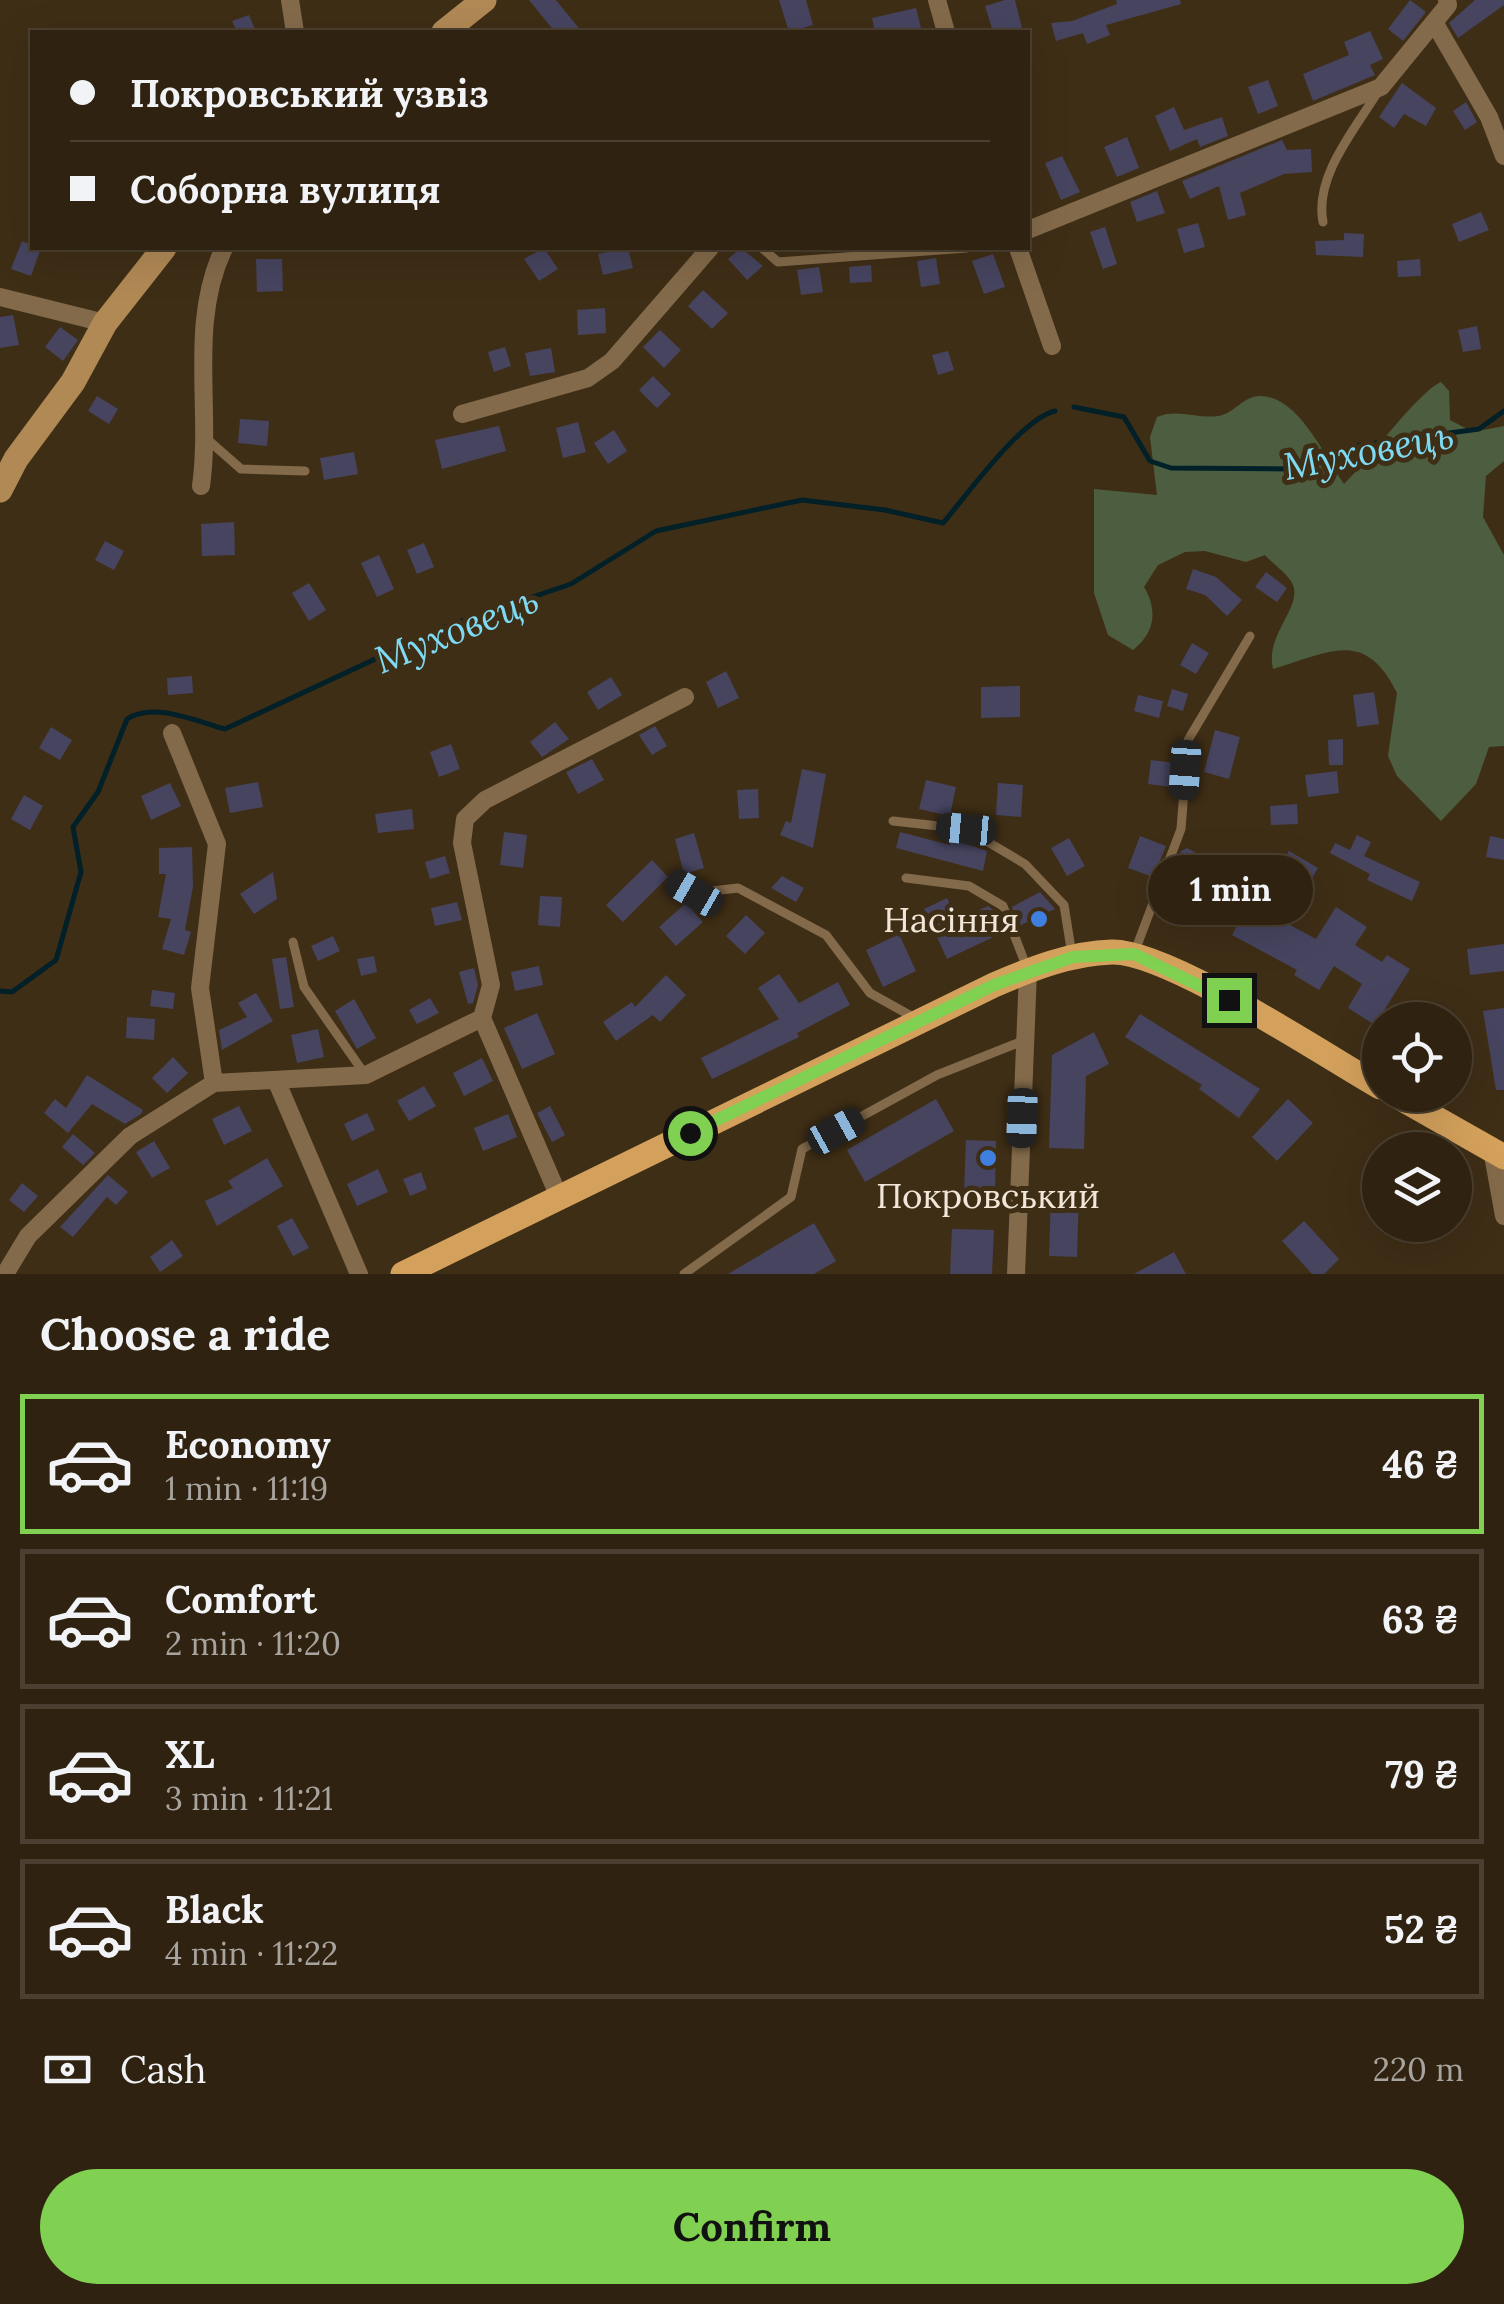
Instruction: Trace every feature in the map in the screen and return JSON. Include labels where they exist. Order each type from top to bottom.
[{"type":"main road","points":[[446,30],[484,0]]},
{"type":"main road","points":[[0,490],[16,458],[73,382],[104,323],[162,250]]},
{"type":"main road","points":[[403,1274],[920,1021],[1028,971],[1073,957],[1123,953],[1194,980],[1362,1076]]},
{"type":"main road","points":[[1425,1112],[1498,1153]]},
{"type":"street","points":[[290,0],[296,30]]},
{"type":"street","points":[[937,0],[945,30]]},
{"type":"street","points":[[1030,229],[1381,87],[1450,2]]},
{"type":"street","points":[[1434,22],[1489,117],[1504,156]]},
{"type":"street","points":[[201,486],[208,440],[200,376],[212,272],[223,250]]},
{"type":"street","points":[[462,414],[588,378],[612,361],[708,250]]},
{"type":"street","points":[[1019,250],[1052,346]]},
{"type":"street","points":[[0,297],[104,323]]},
{"type":"street","points":[[560,1197],[482,1018],[491,985],[462,843],[465,819],[485,800],[686,696]]},
{"type":"street","points":[[172,733],[217,844],[200,988],[214,1083]]},
{"type":"street","points":[[1016,1274],[1028,971]]},
{"type":"street","points":[[5,1274],[28,1236],[130,1136],[214,1083],[366,1075],[482,1018]]},
{"type":"street","points":[[276,1080],[359,1274]]},
{"type":"street","points":[[1498,1153],[1504,1216]]},
{"type":"lane","points":[[1323,222],[1319,200],[1340,154],[1381,87]]},
{"type":"lane","points":[[764,250],[778,262],[940,250]]},
{"type":"lane","points":[[208,440],[241,469],[305,471]]},
{"type":"lane","points":[[1123,953],[1181,829],[1188,740],[1250,636]]},
{"type":"lane","points":[[893,821],[966,829],[1024,864],[1064,905],[1073,957]]},
{"type":"lane","points":[[906,878],[969,886],[1003,906],[1028,971]]},
{"type":"lane","points":[[674,882],[694,893],[738,888],[826,935],[870,993],[920,1021]]},
{"type":"lane","points":[[294,942],[304,987],[366,1075]]},
{"type":"lane","points":[[684,1274],[792,1196],[802,1149],[938,1075],[1024,1040]]},
{"type":"green space","points":[[1441,382],[1449,391],[1450,420],[1473,432],[1504,426],[1504,461],[1486,476],[1483,517],[1504,555],[1504,746],[1489,747],[1476,784],[1441,821],[1397,776],[1388,756],[1397,693],[1372,659],[1344,650],[1273,669],[1274,644],[1294,594],[1288,577],[1265,555],[1246,562],[1205,551],[1185,552],[1158,565],[1144,587],[1152,613],[1146,636],[1133,650],[1108,635],[1094,593],[1094,489],[1157,495],[1150,437],[1157,417],[1172,413],[1218,416],[1260,396],[1287,406],[1299,417],[1344,484],[1420,399]]},
{"type":"building","points":[[529,0],[556,0],[580,30],[553,30]]},
{"type":"building","points":[[779,0],[806,0],[813,25],[788,30]]},
{"type":"building","points":[[1015,0],[1022,30],[992,30],[985,6]]},
{"type":"building","points":[[1116,0],[1180,0],[1181,4],[1106,25],[1110,35],[1087,44],[1083,33],[1056,41],[1051,23],[1072,21],[1117,4]]},
{"type":"building","points":[[1410,0],[1426,12],[1403,41],[1388,29]]},
{"type":"building","points":[[1475,0],[1504,0],[1504,5],[1458,38],[1449,23]]},
{"type":"building","points":[[916,8],[922,30],[875,30],[872,18]]},
{"type":"building","points":[[249,15],[255,30],[236,30],[232,21]]},
{"type":"building","points":[[1370,31],[1383,59],[1370,65],[1375,75],[1313,101],[1303,74],[1349,55],[1344,42]]},
{"type":"building","points":[[1268,80],[1278,106],[1258,114],[1248,87]]},
{"type":"building","points":[[1402,83],[1436,108],[1426,126],[1404,114],[1394,128],[1379,117]]},
{"type":"building","points":[[1466,102],[1477,122],[1465,130],[1453,111]]},
{"type":"building","points":[[1174,107],[1184,130],[1222,117],[1228,136],[1200,147],[1197,139],[1170,151],[1155,116]]},
{"type":"building","points":[[1127,137],[1139,168],[1117,177],[1104,147]]},
{"type":"building","points":[[1282,140],[1287,150],[1311,149],[1312,172],[1284,174],[1240,193],[1246,215],[1228,220],[1219,186],[1190,199],[1182,181]]},
{"type":"building","points":[[1062,156],[1080,192],[1061,200],[1045,163]]},
{"type":"building","points":[[1157,191],[1165,213],[1137,222],[1130,202]]},
{"type":"building","points":[[1481,212],[1489,230],[1459,242],[1452,224]]},
{"type":"building","points":[[1198,223],[1205,247],[1184,253],[1177,229]]},
{"type":"building","points":[[1105,227],[1117,264],[1103,269],[1090,232]]},
{"type":"building","points":[[1344,233],[1364,234],[1363,257],[1316,255],[1315,241],[1344,240]]},
{"type":"building","points":[[22,241],[30,244],[30,250],[40,250],[31,276],[11,269]]},
{"type":"building","points":[[545,250],[558,269],[539,281],[524,259]]},
{"type":"building","points":[[628,250],[633,268],[603,275],[598,254]]},
{"type":"building","points":[[743,250],[763,266],[747,280],[728,259]]},
{"type":"building","points":[[993,254],[1005,287],[984,294],[972,261]]},
{"type":"building","points":[[936,258],[940,284],[921,287],[917,261]]},
{"type":"building","points":[[256,259],[282,259],[283,291],[257,292]]},
{"type":"building","points":[[1420,259],[1421,276],[1398,277],[1397,261]]},
{"type":"building","points":[[871,265],[872,282],[850,283],[849,267]]},
{"type":"building","points":[[819,267],[823,292],[801,295],[797,270]]},
{"type":"building","points":[[703,290],[728,313],[712,329],[688,306]]},
{"type":"building","points":[[605,308],[606,333],[578,335],[577,310]]},
{"type":"building","points":[[13,315],[19,345],[0,348],[0,317]]},
{"type":"building","points":[[1477,326],[1481,349],[1463,352],[1458,330]]},
{"type":"building","points":[[60,327],[78,340],[63,361],[45,347]]},
{"type":"building","points":[[660,330],[681,350],[664,368],[643,347]]},
{"type":"building","points":[[505,347],[511,366],[494,372],[488,352]]},
{"type":"building","points":[[551,348],[555,372],[530,376],[525,353]]},
{"type":"building","points":[[948,351],[954,370],[938,375],[932,355]]},
{"type":"building","points":[[653,376],[671,394],[657,408],[639,390]]},
{"type":"building","points":[[97,396],[118,409],[109,424],[88,411]]},
{"type":"building","points":[[240,419],[269,421],[267,446],[238,443]]},
{"type":"building","points":[[578,422],[586,452],[563,458],[556,428]]},
{"type":"building","points":[[499,426],[506,451],[442,469],[435,440]]},
{"type":"building","points":[[614,430],[627,451],[608,464],[594,443]]},
{"type":"building","points":[[354,452],[358,474],[324,480],[320,458]]},
{"type":"building","points":[[234,522],[235,555],[202,556],[201,524]]},
{"type":"building","points":[[105,541],[124,551],[114,570],[95,560]]},
{"type":"building","points":[[424,543],[434,567],[417,574],[407,550]]},
{"type":"building","points":[[379,555],[394,589],[377,597],[361,563]]},
{"type":"building","points":[[1193,569],[1216,577],[1242,600],[1227,616],[1205,595],[1186,589]]},
{"type":"building","points":[[1266,572],[1287,588],[1277,602],[1255,587]]},
{"type":"building","points":[[309,583],[326,610],[309,621],[292,593]]},
{"type":"building","points":[[1192,643],[1209,653],[1196,674],[1180,665]]},
{"type":"building","points":[[726,671],[739,698],[718,708],[706,682]]},
{"type":"building","points":[[192,676],[193,693],[168,695],[167,678]]},
{"type":"building","points":[[611,677],[622,695],[598,710],[587,692]]},
{"type":"building","points":[[1020,686],[1020,717],[981,718],[981,687]]},
{"type":"building","points":[[1172,689],[1188,694],[1183,711],[1167,706]]},
{"type":"building","points":[[1374,692],[1379,724],[1357,727],[1353,695]]},
{"type":"building","points":[[1138,695],[1163,701],[1159,718],[1134,711]]},
{"type":"building","points":[[555,722],[569,739],[542,757],[530,742]]},
{"type":"building","points":[[655,726],[667,746],[652,755],[639,735]]},
{"type":"building","points":[[51,727],[72,740],[60,760],[39,748]]},
{"type":"building","points":[[1215,730],[1240,737],[1229,779],[1204,772]]},
{"type":"building","points":[[1343,739],[1343,765],[1329,765],[1328,740]]},
{"type":"building","points":[[451,744],[460,769],[439,777],[430,752]]},
{"type":"building","points":[[592,759],[604,780],[578,794],[566,772]]},
{"type":"building","points":[[1151,760],[1175,763],[1172,787],[1148,784]]},
{"type":"building","points":[[802,769],[826,774],[813,848],[780,835],[786,821],[791,823]]},
{"type":"building","points":[[1337,771],[1339,793],[1308,797],[1305,775]]},
{"type":"building","points":[[926,780],[956,787],[950,816],[919,809]]},
{"type":"building","points":[[258,782],[263,807],[230,813],[225,788]]},
{"type":"building","points":[[170,783],[181,806],[151,820],[141,796]]},
{"type":"building","points":[[998,783],[1023,785],[1021,817],[996,815]]},
{"type":"building","points":[[758,789],[759,818],[739,819],[737,790]]},
{"type":"building","points":[[24,795],[43,806],[30,830],[11,819]]},
{"type":"building","points":[[1297,804],[1298,824],[1271,825],[1270,806]]},
{"type":"building","points":[[412,809],[414,829],[378,833],[375,814]]},
{"type":"building","points":[[504,832],[527,835],[523,868],[500,865]]},
{"type":"building","points":[[900,832],[950,845],[951,839],[987,851],[983,871],[896,848]]},
{"type":"building","points":[[694,833],[704,868],[684,874],[675,839]]},
{"type":"building","points":[[1357,835],[1371,842],[1364,856],[1420,882],[1412,901],[1367,880],[1370,874],[1330,853],[1335,843],[1350,850]]},
{"type":"building","points":[[1140,836],[1166,846],[1153,877],[1128,868]]},
{"type":"building","points":[[1490,836],[1504,839],[1504,860],[1486,857]]},
{"type":"building","points":[[1069,838],[1085,866],[1067,876],[1051,848]]},
{"type":"building","points":[[192,847],[193,887],[185,930],[191,932],[184,955],[162,949],[171,919],[158,917],[166,874],[159,874],[159,848]]},
{"type":"building","points":[[1187,848],[1247,882],[1238,897],[1316,939],[1336,907],[1367,927],[1355,945],[1382,962],[1387,955],[1410,969],[1389,1002],[1362,1002],[1362,1017],[1348,1008],[1362,984],[1334,966],[1319,990],[1294,975],[1297,970],[1232,935],[1240,920],[1170,881],[1181,851]]},
{"type":"building","points":[[1289,851],[1318,868],[1302,895],[1273,878]]},
{"type":"building","points":[[445,856],[450,873],[430,879],[425,862]]},
{"type":"building","points":[[652,860],[668,877],[623,922],[606,905]]},
{"type":"building","points":[[273,872],[277,899],[254,914],[240,894]]},
{"type":"building","points":[[782,876],[804,888],[796,902],[771,888]]},
{"type":"building","points":[[1040,892],[1055,909],[1019,926],[1012,907]]},
{"type":"building","points":[[540,896],[562,897],[560,927],[538,925]]},
{"type":"building","points":[[947,898],[957,920],[988,906],[996,912],[1004,932],[947,959],[924,909]]},
{"type":"building","points":[[457,902],[462,920],[435,926],[431,908]]},
{"type":"building","points":[[686,903],[703,922],[676,946],[659,927]]},
{"type":"building","points":[[746,915],[765,933],[745,954],[726,936]]},
{"type":"building","points":[[899,934],[916,971],[883,987],[866,950]]},
{"type":"building","points":[[333,936],[340,951],[318,961],[311,946]]},
{"type":"building","points":[[1504,944],[1504,971],[1470,975],[1467,949]]},
{"type":"building","points":[[374,956],[377,972],[361,976],[357,959]]},
{"type":"building","points":[[286,957],[294,1007],[280,1009],[272,959]]},
{"type":"building","points":[[539,966],[543,985],[515,991],[511,972]]},
{"type":"building","points":[[474,968],[478,985],[473,1003],[468,1004],[459,972]]},
{"type":"building","points":[[779,974],[799,1003],[838,982],[850,1005],[797,1033],[799,1037],[712,1079],[701,1058],[779,1019],[758,988]]},
{"type":"building","points":[[666,975],[686,995],[660,1022],[653,1015],[616,1041],[603,1022],[632,1002],[635,1007]]},
{"type":"building","points":[[152,990],[175,993],[173,1009],[150,1006]]},
{"type":"building","points":[[256,993],[273,1021],[222,1050],[219,1030],[247,1017],[238,1003]]},
{"type":"building","points":[[430,998],[439,1013],[417,1024],[409,1010]]},
{"type":"building","points":[[354,999],[376,1038],[357,1049],[335,1011]]},
{"type":"building","points":[[1504,1008],[1504,1090],[1496,1090],[1483,1011]]},
{"type":"building","points":[[537,1013],[555,1054],[522,1069],[504,1028]]},
{"type":"building","points":[[1140,1014],[1260,1089],[1239,1118],[1199,1089],[1202,1085],[1125,1037]]},
{"type":"building","points":[[127,1017],[155,1019],[154,1040],[126,1038]]},
{"type":"building","points":[[318,1029],[324,1057],[297,1063],[291,1035]]},
{"type":"building","points":[[1094,1032],[1109,1064],[1086,1076],[1084,1149],[1049,1148],[1052,1055]]},
{"type":"building","points":[[173,1057],[188,1073],[167,1093],[152,1078]]},
{"type":"building","points":[[482,1058],[493,1081],[464,1096],[453,1073]]},
{"type":"building","points":[[87,1075],[143,1110],[141,1114],[125,1124],[92,1104],[68,1133],[44,1113],[55,1099],[66,1108]]},
{"type":"building","points":[[424,1086],[436,1106],[409,1121],[397,1101]]},
{"type":"building","points":[[936,1099],[954,1131],[865,1182],[847,1150]]},
{"type":"building","points":[[1288,1099],[1313,1123],[1277,1161],[1252,1137]]},
{"type":"building","points":[[239,1106],[252,1131],[224,1145],[212,1119]]},
{"type":"building","points":[[550,1106],[565,1135],[552,1142],[537,1113]]},
{"type":"building","points":[[367,1113],[375,1130],[352,1141],[344,1124]]},
{"type":"building","points":[[508,1114],[517,1137],[483,1151],[474,1128]]},
{"type":"building","points":[[73,1134],[95,1153],[83,1165],[62,1147]]},
{"type":"building","points":[[966,1140],[996,1141],[995,1193],[964,1193]]},
{"type":"building","points":[[154,1141],[170,1168],[152,1178],[136,1152]]},
{"type":"building","points":[[267,1158],[283,1186],[217,1226],[205,1201],[233,1188],[228,1181]]},
{"type":"building","points":[[378,1169],[388,1192],[357,1206],[347,1184]]},
{"type":"building","points":[[421,1172],[427,1189],[410,1196],[403,1179]]},
{"type":"building","points":[[108,1175],[128,1192],[116,1205],[107,1197],[73,1237],[60,1227]]},
{"type":"building","points":[[22,1183],[38,1196],[24,1212],[9,1200]]},
{"type":"building","points":[[1051,1192],[1079,1192],[1077,1257],[1049,1256]]},
{"type":"building","points":[[292,1218],[309,1248],[293,1256],[277,1226]]},
{"type":"building","points":[[1304,1221],[1339,1259],[1324,1274],[1312,1274],[1282,1241]]},
{"type":"building","points":[[814,1223],[836,1261],[814,1274],[728,1274]]},
{"type":"building","points":[[952,1229],[994,1230],[992,1274],[950,1274]]},
{"type":"building","points":[[172,1240],[183,1256],[160,1272],[150,1257]]},
{"type":"building","points":[[1174,1252],[1186,1274],[1134,1274]]},
{"type":"waterway","name":"Муховець","points":[[1074,407],[1124,417],[1150,461],[1171,468],[1292,469],[1354,446],[1479,429],[1504,411]]},
{"type":"waterway","name":"Муховець","points":[[0,991],[12,992],[56,960],[81,872],[73,827],[98,792],[127,719],[162,712],[225,729],[444,627],[571,584],[656,531],[802,500],[885,510],[943,523],[1011,443],[1041,417],[1055,411]]},
{"type":"place","name":"Насіння","points":[[1039,919]]},
{"type":"place","name":"Покровський","points":[[988,1158]]},
{"type":"route","points":[[690,1133],[994,985],[1073,957],[1112,952],[1134,954],[1229,1000]]}]
